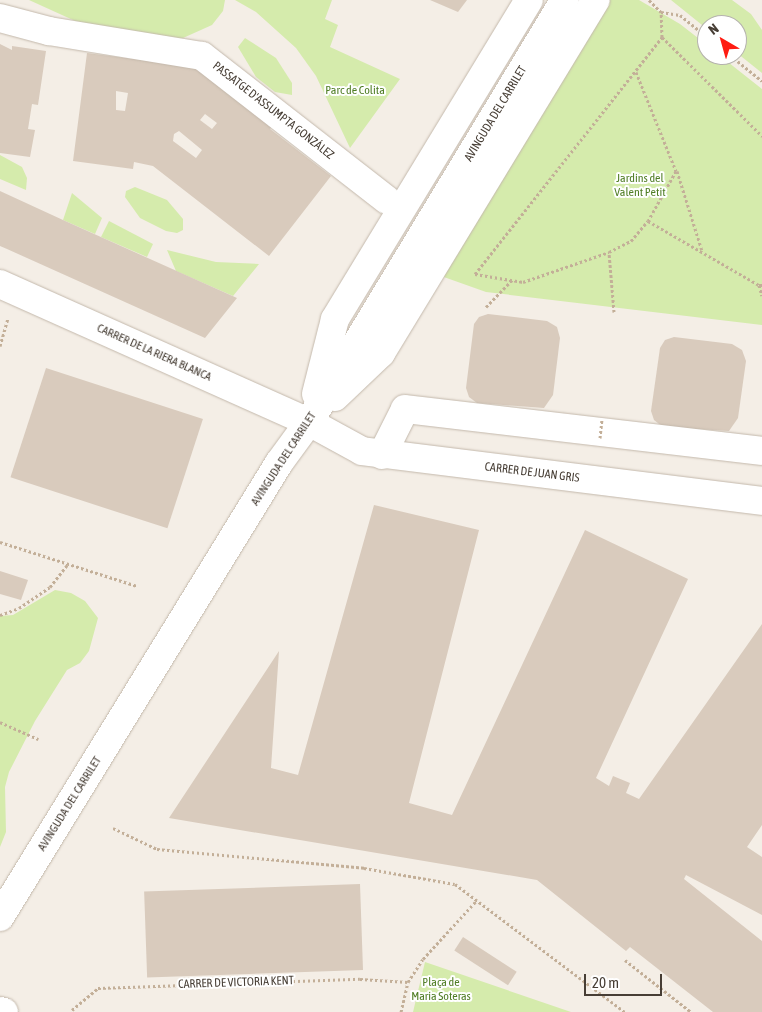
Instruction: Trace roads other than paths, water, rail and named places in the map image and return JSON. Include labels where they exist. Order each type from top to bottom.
[{"type":"street","points":[[309,422],[335,319],[529,0]]},
{"type":"street","name":"AVINGUDA DEL CARRILET","points":[[0,917],[280,463],[309,422],[565,0]]},
{"type":"street","points":[[309,422],[381,354],[596,0]]},
{"type":"street","name":"PASSATGE D'ASSUMPTA GONZÁLEZ","points":[[0,18],[49,31],[202,56],[387,200]]},
{"type":"street","name":"CARRER DE LA RIERA BLANCA","points":[[0,284],[309,422]]},
{"type":"street","points":[[382,455],[405,409],[762,451]]},
{"type":"street","name":"CARRER DE JUAN GRIS","points":[[309,422],[362,450],[382,455],[762,502]]},
{"type":"street","points":[[0,1011],[4,1012]]},
{"type":"park label","name":"Parc de Colita","points":[[355,91]]},
{"type":"park label","name":"Jardins del Valent Petit","points":[[640,186]]},
{"type":"park label","name":"Plaça de Maria Soteras","points":[[441,990]]}]
